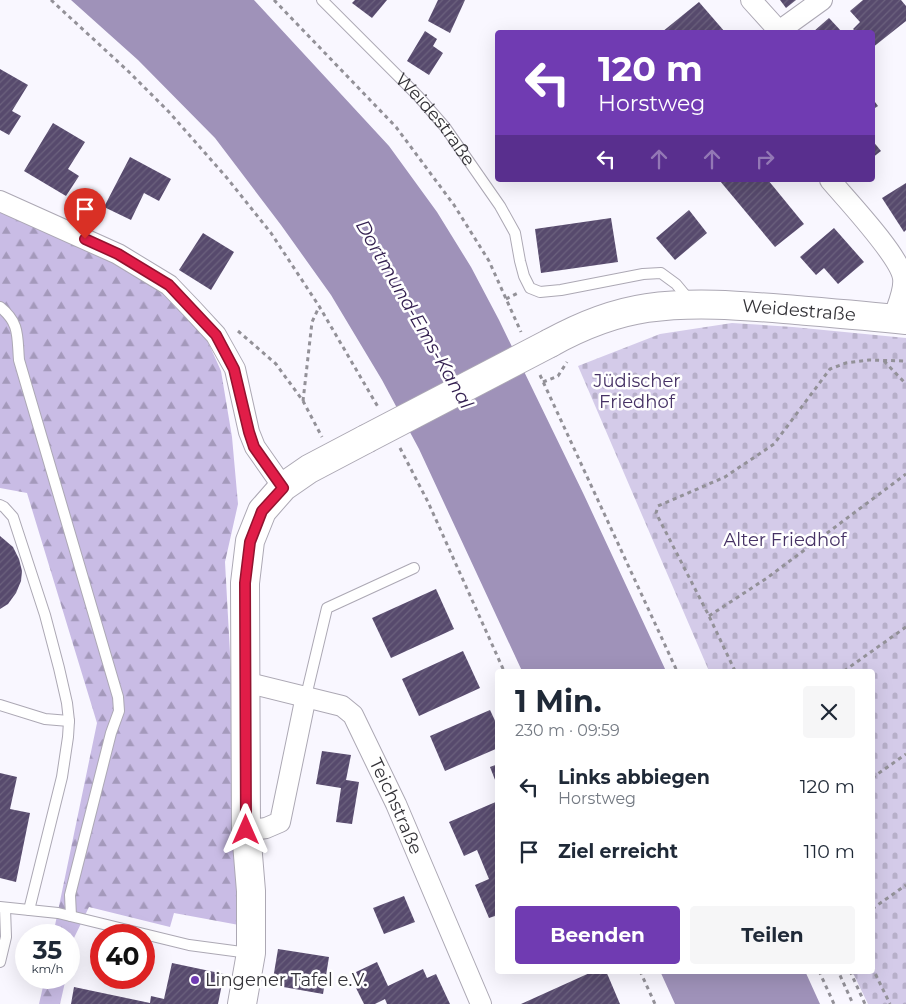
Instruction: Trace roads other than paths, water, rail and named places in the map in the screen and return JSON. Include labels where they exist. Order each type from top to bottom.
[{"type":"street","points":[[751,0],[777,30]]},
{"type":"street","points":[[782,30],[822,0]]},
{"type":"street","points":[[832,182],[894,257],[902,262],[903,278],[899,319]]},
{"type":"street","points":[[0,201],[118,254],[169,285],[216,335],[234,369],[254,447],[283,488]]},
{"type":"street","name":"Weidestraße","points":[[242,1004],[251,953],[251,891],[246,830],[245,583],[250,542],[262,511],[283,488],[309,469],[366,439],[589,325],[620,314],[645,308],[693,305],[743,305],[899,319]]},
{"type":"street","name":"Teichstraße","points":[[245,682],[342,706],[353,715],[396,804],[482,1004]]},
{"type":"street","points":[[246,830],[266,828],[280,822],[306,696]]},
{"type":"lane","name":"Weidestraße","points":[[322,0],[418,96],[445,127],[500,206],[515,233],[524,276],[530,288],[540,292],[561,290],[643,274],[661,273],[676,284],[693,305]]},
{"type":"lane","points":[[0,307],[10,315],[18,332],[19,360],[118,698],[119,710],[111,733],[70,895],[71,916]]},
{"type":"lane","points":[[0,505],[13,517],[59,668],[69,720],[62,777],[29,910]]},
{"type":"lane","points":[[306,696],[327,608],[414,568]]},
{"type":"lane","points":[[0,705],[45,719],[69,720]]},
{"type":"lane","points":[[0,962],[6,937],[2,908],[71,916],[189,945],[251,953]]},
{"type":"water","name":"Dortmund-Ems-Kanal","points":[[71,0],[254,0],[389,146],[437,212],[471,267],[499,320],[584,495],[665,669],[521,669],[419,449],[382,380],[331,295],[215,138],[138,60]]},
{"type":"water","points":[[661,974],[806,974],[820,1004],[675,1004]]},
{"type":"place","name":"Lingener Tafel e.V.","points":[[195,980]]},
{"type":"park label","name":"Jüdischer Friedhof","points":[[637,391]]},
{"type":"park label","name":"Alter Friedhof","points":[[785,540]]}]
